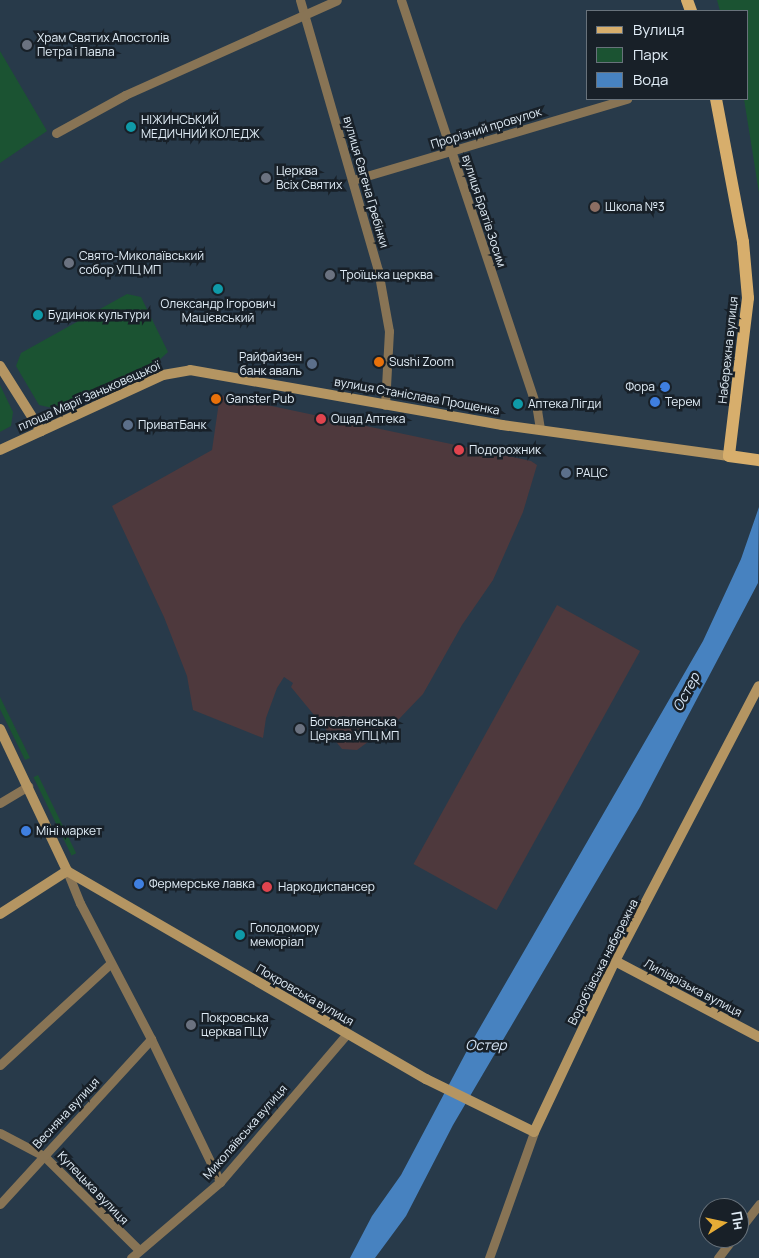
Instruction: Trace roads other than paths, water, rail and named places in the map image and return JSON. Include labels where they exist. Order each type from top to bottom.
[{"type":"main road","name":"Набережна вулиця","points":[[716,100],[742,233],[748,290],[744,353],[729,456]]},
{"type":"main road","name":"вулиця Станіслава Прощенка","points":[[729,456],[758,460]]},
{"type":"street","name":"вулиця Євгена Гребінки","points":[[300,0],[306,15],[378,270],[389,331],[385,405]]},
{"type":"street","points":[[56,134],[125,95],[337,0]]},
{"type":"street","name":"вулиця Братів Зосим","points":[[401,0],[537,410],[540,430]]},
{"type":"street","name":"Прорізний провулок","points":[[353,180],[624,100]]},
{"type":"street","points":[[0,366],[41,431]]},
{"type":"street","name":"вулиця Станіслава Прощенка","points":[[190,370],[385,405],[540,430],[729,456]]},
{"type":"street","name":"площа Марії Заньковецької","points":[[0,450],[163,375],[190,370]]},
{"type":"street","name":"Воробʼївська набережна","points":[[488,1258],[534,1132],[615,961],[759,686]]},
{"type":"street","points":[[0,729],[110,964],[151,1039],[220,1182]]},
{"type":"street","points":[[0,803],[28,786]]},
{"type":"street","points":[[0,914],[67,871]]},
{"type":"street","name":"Покровська вулиця","points":[[67,871],[426,1079],[534,1132]]},
{"type":"street","name":"Липіврізька вулиця","points":[[615,961],[759,1038]]},
{"type":"street","points":[[0,1065],[110,964]]},
{"type":"street","name":"Миколаївська вулиця","points":[[131,1258],[138,1250],[220,1182],[347,1034]]},
{"type":"street","name":"Весняна вулиця","points":[[0,1204],[151,1039]]},
{"type":"street","name":"Купецька вулиця","points":[[0,1133],[44,1156],[138,1250]]},
{"type":"street","points":[[749,1217],[759,1204]]},
{"type":"water","name":"Остер","points":[[759,507],[758,583],[640,807],[453,1125],[406,1216],[375,1258],[350,1258],[372,1216],[401,1175],[471,1043],[703,641],[741,559]]},
{"type":"place","name":"Храм Святих Апостолів Петра і Павла","points":[[27,45]]},
{"type":"place","name":"НІЖИНСЬКИЙ МЕДИЧНИЙ КОЛЕДЖ","points":[[131,127]]},
{"type":"place","name":"Церква Всіх Святих","points":[[266,178]]},
{"type":"place","name":"Школа №3","points":[[595,207]]},
{"type":"place","name":"Свято-Миколаївський собор УПЦ МП","points":[[69,263]]},
{"type":"place","name":"Троїцька церква","points":[[330,275]]},
{"type":"place","name":"Олександр Ігорович Мацієвський","points":[[218,289]]},
{"type":"place","name":"Будинок культури","points":[[38,315]]},
{"type":"place","name":"Sushi Zoom","points":[[379,362]]},
{"type":"place","name":"Райфайзен банк аваль","points":[[312,364]]},
{"type":"place","name":"Фора","points":[[665,387]]},
{"type":"place","name":"Ganster Pub","points":[[216,399]]},
{"type":"place","name":"Терем","points":[[655,402]]},
{"type":"place","name":"Аптека Лігди","points":[[518,404]]},
{"type":"place","name":"Ощад Аптека","points":[[321,419]]},
{"type":"place","name":"ПриватБанк","points":[[128,425]]},
{"type":"place","name":"Подорожник","points":[[459,450]]},
{"type":"place","name":"РАЦС","points":[[566,473]]},
{"type":"place","name":"Богоявленська Церква УПЦ МП","points":[[300,729]]},
{"type":"place","name":"Міні маркет","points":[[26,831]]},
{"type":"place","name":"Фермерське лавка","points":[[139,884]]},
{"type":"place","name":"Наркодиспансер","points":[[267,887]]},
{"type":"place","name":"Голодомору меморіал","points":[[240,935]]},
{"type":"place","name":"Покровська церква ПЦУ","points":[[191,1025]]}]
